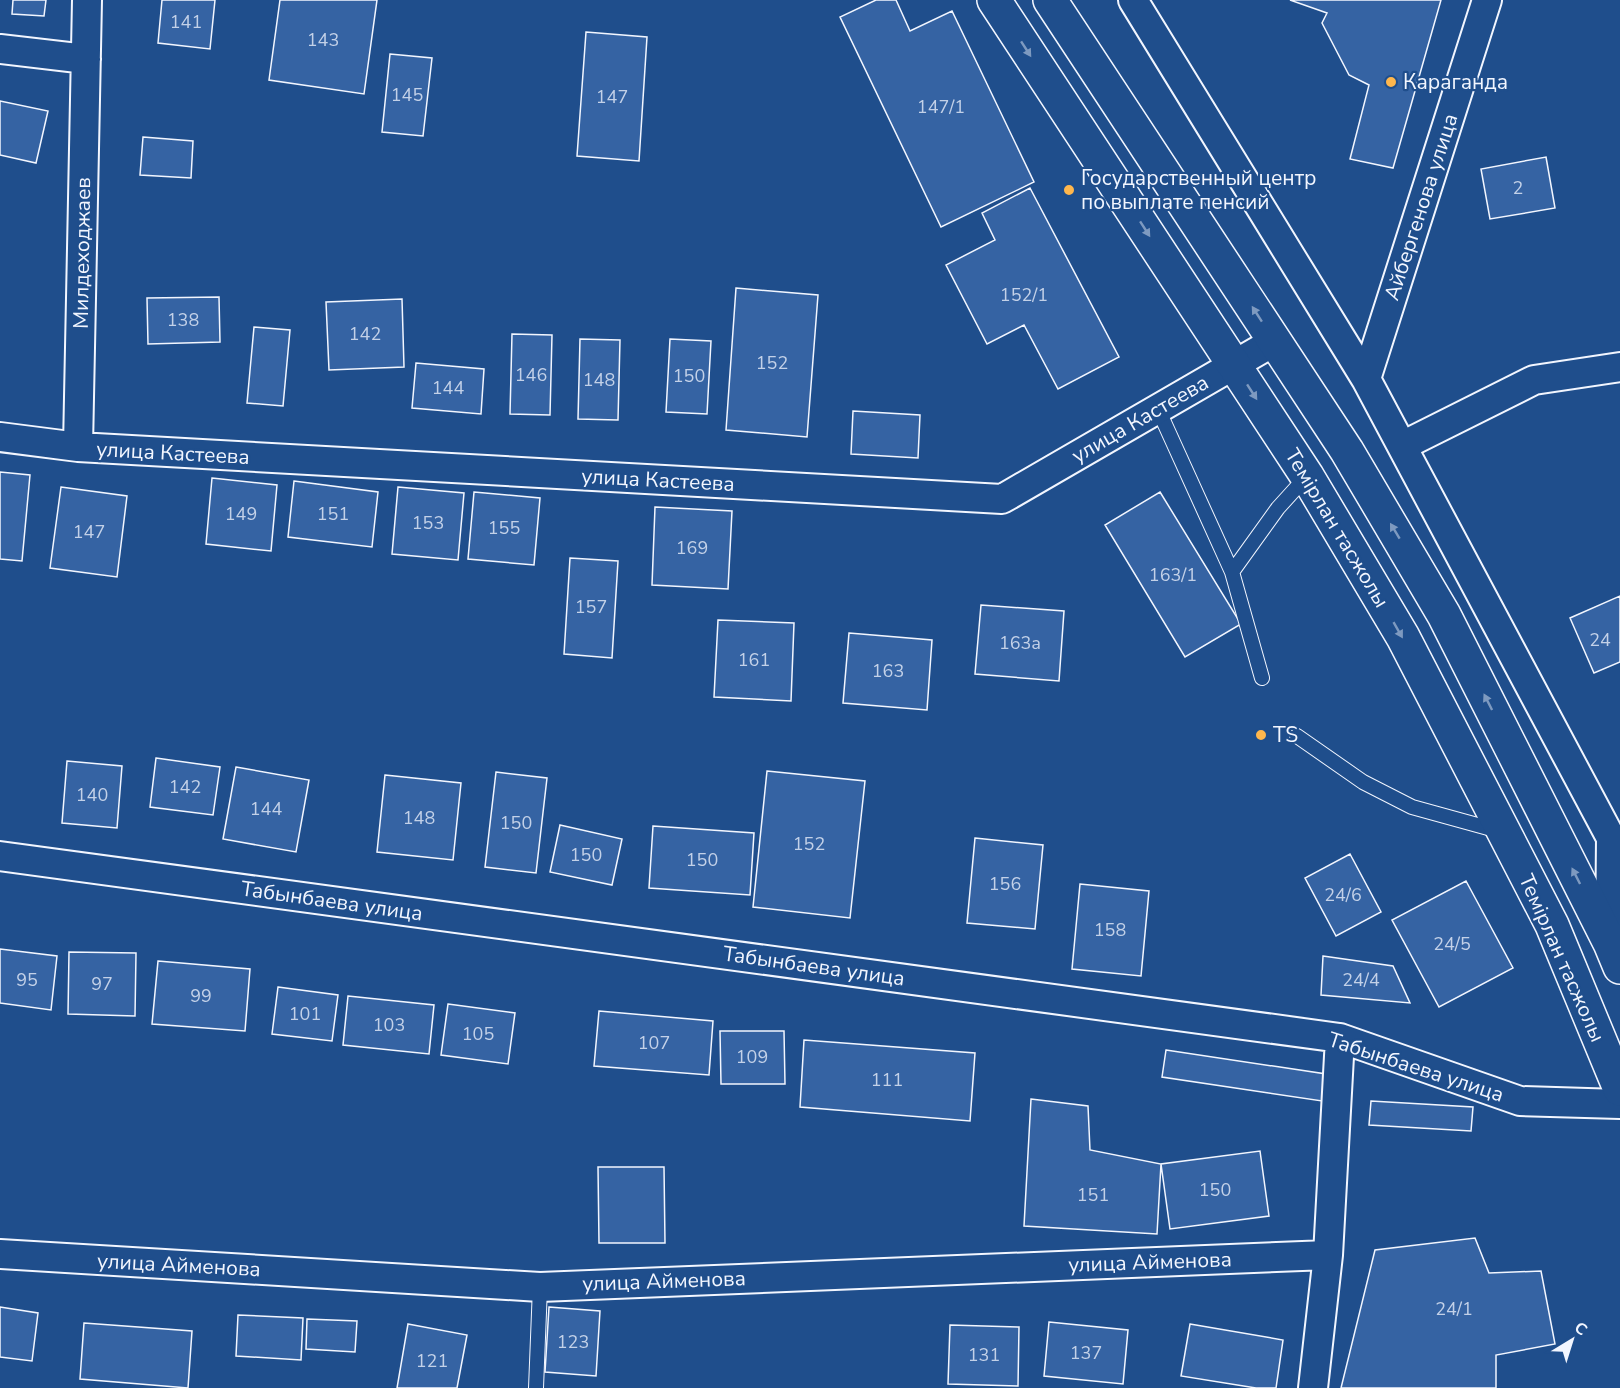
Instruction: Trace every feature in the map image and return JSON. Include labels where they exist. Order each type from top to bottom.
[{"type":"main road","name":"Темірлан тасжолы","points":[[994,0],[1307,476],[1403,637],[1552,926],[1620,1089]]},
{"type":"main road","points":[[1050,0],[1347,451],[1444,615],[1615,955]]},
{"type":"street","name":"Милдеходжаев","points":[[78,447],[87,0]]},
{"type":"street","points":[[1133,0],[1366,380],[1611,838],[1615,955]]},
{"type":"street","name":"Айбергенова улица","points":[[1366,380],[1486,0]]},
{"type":"street","points":[[0,49],[86,59]]},
{"type":"street","name":"улица Кастеева","points":[[0,437],[78,447],[1002,499],[1275,341]]},
{"type":"street","points":[[1402,446],[1534,380],[1620,367]]},
{"type":"street","name":"Табынбаева улица","points":[[0,856],[1340,1038],[1520,1101],[1620,1104]]},
{"type":"street","points":[[1313,1388],[1328,1255],[1340,1038]]},
{"type":"street","name":"улица Айменова","points":[[0,1254],[540,1287],[1328,1255]]},
{"type":"lane","points":[[1158,409],[1232,572],[1262,678]]},
{"type":"lane","points":[[1232,572],[1278,508],[1307,476]]},
{"type":"lane","points":[[1297,736],[1363,782],[1412,807],[1503,832]]},
{"type":"lane","points":[[536,1388],[540,1287]]},
{"type":"building","points":[[13,0],[46,0],[44,16],[12,14]]},
{"type":"building","points":[[162,0],[215,0],[210,49],[158,43]]},
{"type":"building","points":[[280,0],[377,0],[364,94],[269,80]]},
{"type":"building","points":[[876,0],[896,0],[910,31],[952,11],[1034,182],[941,227],[840,17]]},
{"type":"building","name":"Караганда","points":[[1290,0],[1441,0],[1393,168],[1350,159],[1369,85],[1349,75],[1322,23],[1327,13]]},
{"type":"building","points":[[586,32],[647,37],[639,161],[577,156]]},
{"type":"building","points":[[390,54],[432,58],[423,136],[382,132]]},
{"type":"building","points":[[0,101],[48,111],[36,163],[0,155]]},
{"type":"building","points":[[143,137],[193,141],[191,178],[140,175]]},
{"type":"building","points":[[1546,157],[1555,208],[1490,219],[1481,169]]},
{"type":"building","points":[[1030,188],[1119,357],[1058,389],[1024,325],[987,344],[946,265],[995,240],[982,213]]},
{"type":"building","points":[[736,288],[818,295],[807,437],[726,430]]},
{"type":"building","points":[[219,297],[220,342],[148,344],[147,298]]},
{"type":"building","points":[[402,299],[404,367],[329,370],[326,302]]},
{"type":"building","points":[[254,327],[290,330],[283,406],[247,403]]},
{"type":"building","points":[[512,334],[552,335],[550,415],[510,414]]},
{"type":"building","points":[[580,339],[620,340],[618,420],[578,419]]},
{"type":"building","points":[[670,339],[711,341],[707,414],[666,412]]},
{"type":"building","points":[[416,363],[484,369],[481,414],[412,408]]},
{"type":"building","points":[[853,411],[920,415],[918,458],[851,454]]},
{"type":"building","points":[[0,472],[30,475],[22,561],[0,559]]},
{"type":"building","points":[[212,478],[277,485],[271,551],[206,544]]},
{"type":"building","points":[[294,481],[378,492],[372,547],[288,537]]},
{"type":"building","points":[[61,487],[127,496],[117,577],[50,568]]},
{"type":"building","points":[[398,487],[464,493],[458,560],[392,554]]},
{"type":"building","points":[[474,492],[540,498],[534,565],[468,559]]},
{"type":"building","points":[[1160,492],[1241,624],[1185,657],[1105,525]]},
{"type":"building","points":[[655,507],[732,511],[728,589],[652,585]]},
{"type":"building","points":[[570,558],[618,561],[612,658],[564,654]]},
{"type":"building","points":[[1620,596],[1620,662],[1594,673],[1570,618]]},
{"type":"building","points":[[981,605],[1064,611],[1059,681],[975,674]]},
{"type":"building","points":[[718,620],[794,623],[791,701],[714,697]]},
{"type":"building","points":[[849,633],[932,640],[927,710],[843,703]]},
{"type":"building","points":[[156,758],[220,767],[213,815],[150,807]]},
{"type":"building","points":[[67,761],[122,766],[117,828],[62,823]]},
{"type":"building","points":[[236,767],[309,780],[296,852],[223,839]]},
{"type":"building","points":[[767,771],[865,781],[850,918],[753,907]]},
{"type":"building","points":[[496,772],[547,778],[536,873],[485,867]]},
{"type":"building","points":[[385,775],[461,783],[453,860],[377,852]]},
{"type":"building","points":[[560,825],[622,839],[612,885],[550,872]]},
{"type":"building","points":[[653,826],[754,833],[750,895],[649,888]]},
{"type":"building","points":[[975,838],[1043,845],[1035,929],[967,923]]},
{"type":"building","points":[[1350,854],[1381,912],[1336,936],[1305,878]]},
{"type":"building","points":[[1466,881],[1513,968],[1439,1007],[1392,920]]},
{"type":"building","points":[[1080,884],[1149,891],[1141,976],[1072,969]]},
{"type":"building","points":[[0,949],[57,956],[51,1010],[0,1003]]},
{"type":"building","points":[[69,952],[136,953],[135,1016],[68,1014]]},
{"type":"building","points":[[1323,956],[1393,966],[1410,1003],[1321,995]]},
{"type":"building","points":[[158,961],[250,969],[245,1031],[152,1024]]},
{"type":"building","points":[[278,987],[338,995],[332,1041],[272,1034]]},
{"type":"building","points":[[348,996],[434,1005],[429,1054],[343,1045]]},
{"type":"building","points":[[448,1004],[515,1013],[508,1064],[441,1055]]},
{"type":"building","points":[[599,1011],[713,1021],[709,1075],[594,1066]]},
{"type":"building","points":[[720,1031],[784,1031],[785,1084],[721,1084]]},
{"type":"building","points":[[804,1040],[975,1053],[970,1121],[800,1107]]},
{"type":"building","points":[[1166,1050],[1326,1074],[1322,1101],[1162,1077]]},
{"type":"building","points":[[1031,1099],[1088,1106],[1090,1150],[1161,1164],[1157,1234],[1024,1226]]},
{"type":"building","points":[[1371,1101],[1473,1107],[1471,1131],[1369,1125]]},
{"type":"building","points":[[1260,1151],[1269,1216],[1170,1229],[1161,1164]]},
{"type":"building","points":[[598,1167],[664,1167],[665,1243],[599,1243]]},
{"type":"building","points":[[1475,1238],[1489,1273],[1541,1271],[1555,1344],[1496,1355],[1496,1388],[1341,1388],[1375,1250]]},
{"type":"building","points":[[0,1307],[38,1313],[32,1361],[0,1357]]},
{"type":"building","points":[[549,1307],[600,1311],[596,1376],[545,1372]]},
{"type":"building","points":[[238,1315],[303,1318],[301,1360],[236,1356]]},
{"type":"building","points":[[307,1319],[357,1321],[355,1352],[306,1349]]},
{"type":"building","points":[[1049,1322],[1128,1330],[1123,1384],[1044,1376]]},
{"type":"building","points":[[84,1323],[192,1331],[188,1388],[80,1379]]},
{"type":"building","points":[[408,1324],[467,1335],[457,1388],[397,1388]]},
{"type":"building","points":[[1190,1324],[1283,1340],[1276,1388],[1256,1388],[1181,1376]]},
{"type":"building","points":[[950,1325],[1019,1327],[1018,1386],[948,1384]]},
{"type":"place","name":"Караганда","points":[[1391,82]]},
{"type":"place","name":"Государственный центр по выплате пенсий","points":[[1069,190]]},
{"type":"place","name":"TS","points":[[1261,735]]}]
